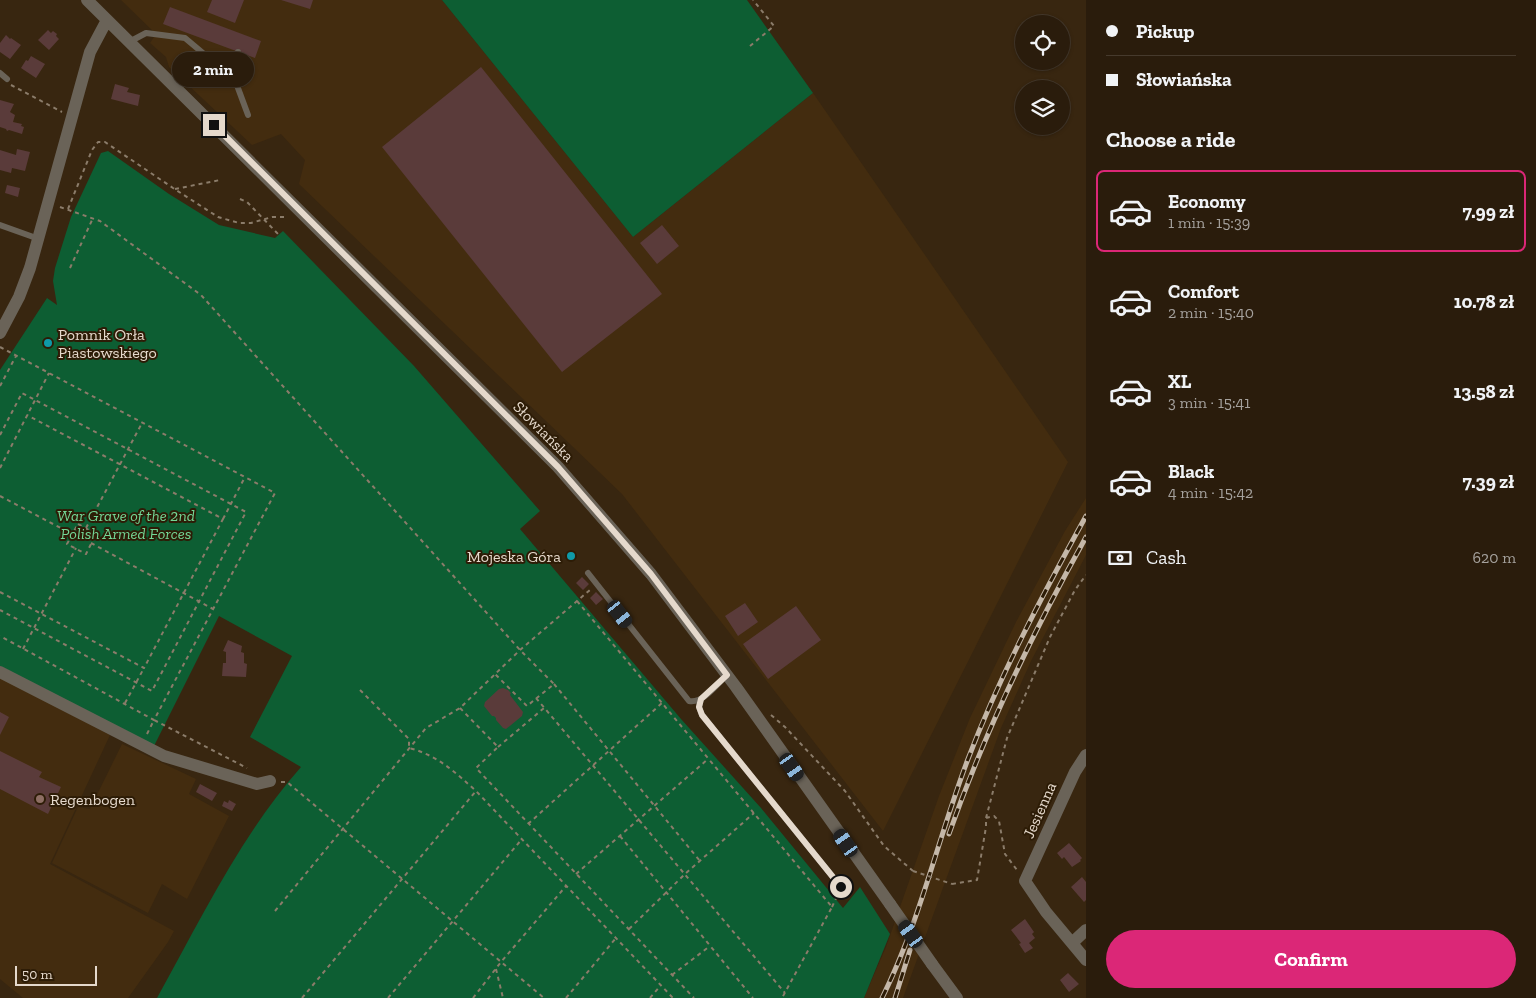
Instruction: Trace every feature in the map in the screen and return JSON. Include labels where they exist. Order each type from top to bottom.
[{"type":"street","name":"Słowiańska","points":[[92,2],[129,42],[558,467],[651,574],[727,675],[957,998]]},
{"type":"street","points":[[0,333],[19,297],[39,239],[90,52],[107,20]]},
{"type":"street","points":[[0,672],[164,756],[257,784],[270,781]]},
{"type":"street","name":"Jesienna","points":[[1025,881],[1074,772],[1086,755]]},
{"type":"street","points":[[1025,881],[1046,912],[1086,960]]},
{"type":"street","points":[[1072,943],[1086,930]]},
{"type":"lane","points":[[129,42],[146,33],[185,38],[235,80]]},
{"type":"lane","points":[[238,52],[235,80],[248,115]]},
{"type":"lane","points":[[0,74],[7,78]]},
{"type":"lane","points":[[0,225],[39,239]]},
{"type":"lane","points":[[588,573],[689,701],[695,702],[701,699],[727,675]]},
{"type":"lane","points":[[701,699],[699,707],[702,715],[841,887]]},
{"type":"path","points":[[750,46],[774,26],[753,0]]},
{"type":"path","points":[[7,78],[6,82],[65,114]]},
{"type":"path","points":[[68,209],[92,150],[98,142],[105,142],[218,217],[238,223],[251,223],[272,217],[287,217]]},
{"type":"path","points":[[175,189],[220,180]]},
{"type":"path","points":[[240,199],[247,202],[279,234]]},
{"type":"path","points":[[48,205],[68,209],[100,221],[202,294],[520,650],[554,684],[700,861]]},
{"type":"path","points":[[70,268],[93,218]]},
{"type":"path","points":[[0,346],[275,493],[141,745]]},
{"type":"path","points":[[0,386],[16,356]]},
{"type":"path","points":[[0,468],[49,373]]},
{"type":"path","points":[[0,434],[22,393],[246,512],[152,690],[0,610]]},
{"type":"path","points":[[27,415],[223,519]]},
{"type":"path","points":[[86,528],[142,423]]},
{"type":"path","points":[[125,704],[245,477]]},
{"type":"path","points":[[0,496],[72,534]]},
{"type":"path","points":[[78,524],[96,534],[86,554],[67,544],[72,534],[78,524]]},
{"type":"path","points":[[91,543],[213,609]]},
{"type":"path","points":[[23,649],[76,548]]},
{"type":"path","points":[[770,714],[785,727],[845,791],[884,846],[912,871],[952,884],[977,880],[986,818],[1006,738],[1050,637],[1075,590],[1086,575]]},
{"type":"path","points":[[274,911],[426,728],[460,708],[520,650],[597,584]]},
{"type":"path","points":[[0,592],[144,668]]},
{"type":"path","points":[[577,601],[832,908]]},
{"type":"path","points":[[0,636],[154,720],[253,771]]},
{"type":"path","points":[[495,674],[527,706],[554,684]]},
{"type":"path","points":[[360,690],[408,740],[409,748]]},
{"type":"path","points":[[536,698],[785,992]]},
{"type":"path","points":[[528,824],[662,703]]},
{"type":"path","points":[[544,707],[476,768],[694,998]]},
{"type":"path","points":[[460,708],[498,747]]},
{"type":"path","points":[[409,748],[431,755],[453,770],[476,791],[673,998]]},
{"type":"path","points":[[576,874],[708,759]]},
{"type":"path","points":[[270,781],[287,782],[544,998]]},
{"type":"path","points":[[302,998],[476,791]]},
{"type":"path","points":[[628,929],[685,874],[754,813]]},
{"type":"path","points":[[986,818],[994,816],[999,821],[1005,854],[1025,881]]},
{"type":"path","points":[[620,836],[753,998]]},
{"type":"path","points":[[388,998],[522,839]]},
{"type":"path","points":[[473,998],[566,886]]},
{"type":"path","points":[[782,998],[832,908],[841,887]]},
{"type":"path","points":[[566,998],[616,938]]},
{"type":"path","points":[[672,975],[711,946]]},
{"type":"path","points":[[496,969],[503,998]]},
{"type":"path","points":[[650,998],[661,985]]},
{"type":"shaded area","points":[[121,0],[442,0],[633,237],[813,93],[1068,462],[883,831],[622,494],[299,184],[305,160],[281,134],[252,145],[169,67],[166,57],[150,43],[156,34]]},
{"type":"shaded area","points":[[1086,498],[1086,555],[1031,661],[1001,728],[903,998],[864,998],[886,947],[939,796],[970,718],[1016,622],[1065,531]]},
{"type":"shaded area","name":"Regenbogen","points":[[0,677],[110,735],[50,864],[174,931],[128,998],[23,998],[0,979]]},
{"type":"shaded area","points":[[122,744],[196,779],[189,794],[229,816],[187,899],[162,884],[148,913],[52,863],[78,807],[90,809]]},
{"type":"green space","points":[[442,0],[747,0],[813,93],[633,237]]},
{"type":"green space","name":"War Grave of the 2nd Polish Armed Forces","points":[[108,151],[169,194],[219,225],[275,238],[283,231],[414,366],[540,511],[520,529],[681,719],[761,808],[843,908],[860,887],[890,934],[864,998],[157,998],[206,908],[241,849],[279,793],[301,767],[250,737],[292,656],[219,616],[154,746],[0,666],[0,370],[47,298],[57,305],[53,281],[55,268],[71,217],[101,153]]},
{"type":"building","points":[[212,0],[244,0],[235,23],[207,12]]},
{"type":"building","points":[[281,0],[313,0],[310,9]]},
{"type":"building","points":[[170,7],[261,41],[255,58],[163,24]]},
{"type":"building","points":[[48,30],[51,33],[53,31],[57,34],[56,36],[59,39],[49,50],[38,40]]},
{"type":"building","points":[[6,35],[21,45],[10,59],[0,52],[0,43]]},
{"type":"building","points":[[31,56],[45,64],[36,78],[21,68]]},
{"type":"building","points":[[481,67],[662,294],[562,372],[382,147]]},
{"type":"building","points":[[115,84],[129,88],[127,92],[140,95],[138,106],[111,99]]},
{"type":"building","points":[[0,100],[14,104],[10,112],[15,115],[13,122],[22,124],[21,126],[24,127],[22,134],[7,131],[0,127]]},
{"type":"building","points":[[17,149],[30,152],[25,171],[12,168],[11,173],[0,170],[0,150],[16,155]]},
{"type":"building","points":[[7,185],[20,188],[18,197],[5,193]]},
{"type":"building","points":[[662,225],[679,246],[657,264],[640,243]]},
{"type":"building","points":[[582,577],[589,584],[583,590],[576,583]]},
{"type":"building","points":[[596,592],[603,599],[596,605],[590,598]]},
{"type":"building","points":[[745,603],[758,622],[738,636],[725,616]]},
{"type":"building","points":[[796,606],[821,640],[768,679],[743,644]]},
{"type":"building","points":[[228,640],[242,646],[241,652],[244,653],[244,663],[247,664],[246,677],[222,676],[223,663],[226,663],[226,652],[223,651]]},
{"type":"building","points":[[503,688],[511,693],[510,695],[523,712],[522,716],[506,729],[484,706],[485,702],[499,689]]},
{"type":"building","points":[[0,712],[9,717],[0,735]]},
{"type":"building","points":[[0,751],[42,772],[39,777],[61,787],[48,814],[0,789]]},
{"type":"building","points":[[200,784],[217,793],[212,801],[196,792]]},
{"type":"building","points":[[229,800],[236,804],[232,811],[222,806],[224,801],[228,803]]},
{"type":"building","points":[[1069,843],[1082,858],[1081,861],[1072,867],[1064,857],[1062,859],[1057,853]]},
{"type":"building","points":[[1082,877],[1086,882],[1086,900],[1084,902],[1071,887]]},
{"type":"building","points":[[1025,919],[1034,932],[1032,934],[1035,938],[1029,943],[1033,948],[1025,953],[1019,944],[1021,943],[1011,930]]},
{"type":"building","points":[[1068,973],[1079,984],[1069,992],[1060,980]]},
{"type":"railway","points":[[882,998],[918,910],[957,789],[980,728],[1023,635],[1086,516]]},
{"type":"railway","points":[[949,834],[978,758],[1011,682],[1047,609],[1086,537]]},
{"type":"railway","points":[[895,998],[910,950]]},
{"type":"place","name":"Pomnik Orła Piastowskiego","points":[[48,343]]},
{"type":"place","name":"Mojeska Góra","points":[[571,556]]},
{"type":"place","name":"Regenbogen","points":[[40,799]]},
{"type":"route","points":[[214,125],[262,175],[320,229],[558,467],[651,574],[727,675],[701,699],[699,707],[702,715],[841,887]]}]
